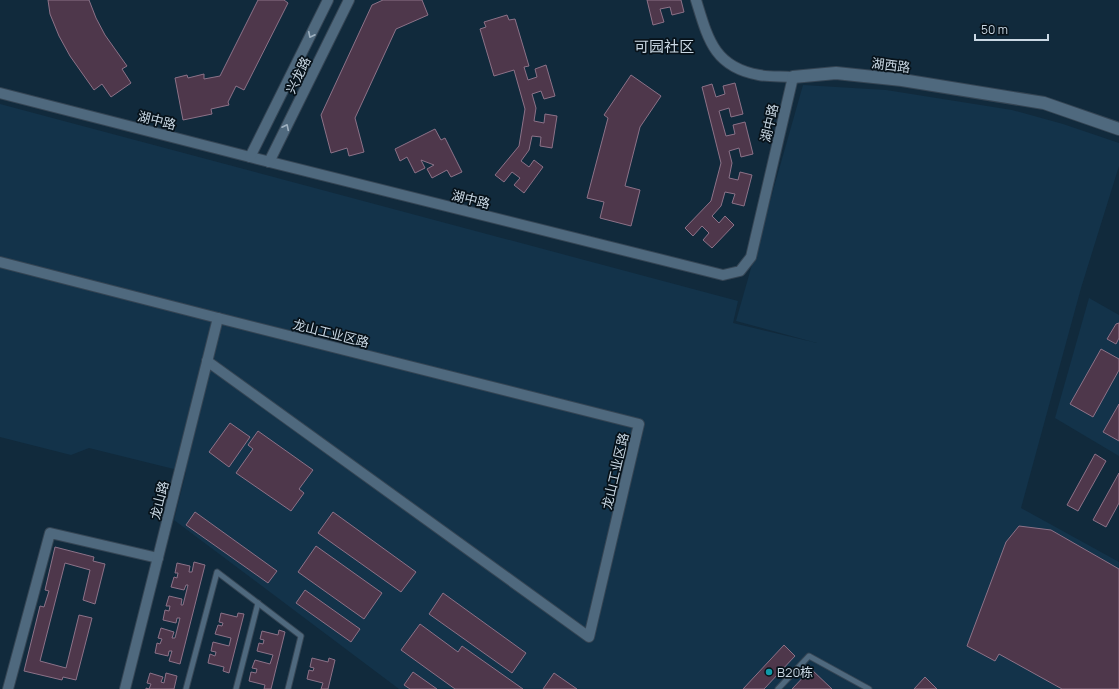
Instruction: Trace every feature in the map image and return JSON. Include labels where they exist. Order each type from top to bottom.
[{"type":"street","name":"兴龙路","points":[[250,157],[328,0]]},
{"type":"street","name":"兴龙路","points":[[269,162],[349,0]]},
{"type":"street","name":"湖西路","points":[[696,0],[707,34],[719,56],[737,69],[760,75],[793,77],[836,72],[917,82],[1044,103],[1119,129]]},
{"type":"street","name":"湖中路","points":[[0,93],[269,162],[723,275],[740,271],[751,257],[793,77]]},
{"type":"street","name":"龙山工业区路","points":[[0,262],[640,424],[589,637],[207,361]]},
{"type":"street","name":"龙山路","points":[[125,689],[218,318]]},
{"type":"street","points":[[8,689],[50,532],[158,558]]},
{"type":"lane","points":[[186,689],[217,572],[301,636],[288,689]]},
{"type":"lane","points":[[236,689],[258,603]]},
{"type":"lane","points":[[778,689],[809,656],[868,689]]},
{"type":"shaded area","points":[[803,85],[886,90],[1012,110],[1063,124],[1119,143],[1119,166],[1081,288],[1021,508],[1119,562],[1119,689],[399,689],[174,520],[186,472],[89,448],[71,455],[0,437],[0,104],[738,301],[733,323],[817,343],[736,321]]},
{"type":"shaded area","points":[[1089,298],[1119,315],[1119,456],[1055,418]]},
{"type":"building","points":[[48,0],[89,0],[105,35],[127,66],[122,69],[131,83],[111,97],[102,84],[94,90],[70,56],[59,36],[50,14]]},
{"type":"building","points":[[258,0],[284,0],[288,3],[244,90],[236,86],[228,102],[229,105],[211,109],[212,114],[183,120],[175,78],[187,75],[188,78],[204,74],[204,79],[220,76]]},
{"type":"building","points":[[383,0],[422,0],[428,15],[396,29],[355,118],[364,152],[349,156],[347,148],[331,153],[321,115],[372,5]]},
{"type":"building","points":[[647,0],[681,0],[684,12],[672,15],[670,7],[660,9],[664,22],[653,25]]},
{"type":"building","points":[[507,15],[509,20],[515,19],[529,66],[524,67],[528,80],[537,77],[535,69],[546,65],[555,96],[544,99],[541,91],[532,94],[536,108],[534,121],[544,123],[545,114],[557,116],[552,148],[540,146],[541,137],[532,136],[529,150],[521,161],[529,167],[534,160],[543,167],[524,193],[514,185],[520,178],[512,172],[504,182],[495,175],[519,146],[525,109],[514,70],[494,76],[480,29],[486,27],[484,22]]},
{"type":"building","points":[[631,75],[661,96],[640,127],[625,186],[640,190],[631,226],[600,218],[604,202],[587,198],[608,118],[604,115]]},
{"type":"building","points":[[735,83],[743,114],[731,117],[729,108],[719,111],[726,136],[735,134],[733,125],[745,122],[753,154],[741,157],[739,148],[729,151],[732,163],[729,178],[738,180],[740,172],[752,175],[744,206],[732,203],[735,194],[725,192],[721,206],[712,216],[719,223],[725,216],[734,225],[712,248],[703,240],[709,233],[702,226],[693,236],[685,228],[711,201],[721,163],[702,87],[712,84],[716,97],[725,94],[723,86]]},
{"type":"building","points":[[435,129],[441,140],[445,138],[462,172],[451,177],[447,170],[432,178],[427,169],[434,165],[421,160],[425,168],[415,173],[407,157],[400,161],[395,149]]},
{"type":"building","points":[[1119,323],[1119,338],[1116,344],[1107,339],[1116,324]]},
{"type":"building","points":[[1101,349],[1119,359],[1119,370],[1093,417],[1070,404]]},
{"type":"building","points":[[1119,404],[1119,441],[1103,432]]},
{"type":"building","points":[[230,423],[250,437],[229,467],[209,452]]},
{"type":"building","points":[[258,431],[313,470],[299,489],[304,493],[291,511],[236,473],[253,449],[248,445]]},
{"type":"building","points":[[1095,454],[1106,461],[1078,511],[1067,505]]},
{"type":"building","points":[[1119,473],[1119,503],[1106,527],[1093,520]]},
{"type":"building","points":[[195,512],[277,571],[268,583],[186,525]]},
{"type":"building","points":[[333,512],[416,572],[401,592],[318,533]]},
{"type":"building","points":[[1019,526],[1051,530],[1119,569],[1119,689],[1062,689],[999,654],[995,661],[967,646],[1006,542]]},
{"type":"building","points":[[316,546],[382,593],[364,619],[298,572]]},
{"type":"building","points":[[55,547],[94,557],[93,561],[105,564],[95,604],[83,600],[90,570],[65,563],[40,661],[66,668],[79,615],[92,618],[76,680],[63,677],[62,680],[24,671],[40,606],[44,607],[49,591],[45,590]]},
{"type":"building","points":[[194,562],[205,565],[180,664],[169,661],[172,651],[169,651],[168,656],[155,653],[157,643],[160,644],[162,639],[158,638],[161,628],[174,632],[172,638],[175,638],[180,618],[177,618],[176,623],[163,620],[165,610],[169,611],[170,606],[166,606],[169,596],[182,599],[181,605],[183,605],[188,585],[186,585],[184,590],[171,587],[174,577],[177,578],[178,573],[175,573],[177,563],[190,566],[189,572],[192,572]]},
{"type":"building","points":[[305,590],[360,629],[351,642],[296,603]]},
{"type":"building","points":[[443,593],[526,653],[512,673],[429,614]]},
{"type":"building","points":[[221,613],[237,617],[238,613],[244,614],[229,673],[223,671],[224,667],[208,663],[210,654],[215,656],[216,652],[211,651],[213,642],[229,646],[231,638],[215,634],[218,625],[222,626],[223,623],[219,622]]},
{"type":"building","points":[[420,624],[458,652],[462,646],[523,689],[455,689],[401,650]]},
{"type":"building","points":[[279,630],[285,632],[271,689],[264,689],[265,685],[249,681],[251,672],[256,673],[257,669],[252,668],[255,660],[270,664],[273,655],[257,651],[259,643],[263,644],[264,640],[260,639],[262,631],[278,635]]},
{"type":"building","name":"B20栋","points":[[784,645],[795,656],[764,689],[743,689]]},
{"type":"building","points":[[312,658],[328,662],[329,658],[335,660],[328,689],[321,689],[323,683],[307,679],[309,670],[313,671],[314,668],[310,667]]},
{"type":"building","points":[[811,669],[832,689],[792,689]]},
{"type":"building","points":[[413,672],[437,689],[410,689],[404,685]]},
{"type":"building","points":[[150,673],[163,677],[161,682],[164,683],[166,673],[177,676],[174,689],[149,689],[151,684],[147,683]]},
{"type":"building","points":[[554,673],[577,689],[543,689]]},
{"type":"building","points":[[925,677],[937,689],[914,689]]},
{"type":"place","name":"B20栋","points":[[769,672]]},
{"type":"district","name":"可园社区","points":[[664,46]]}]
